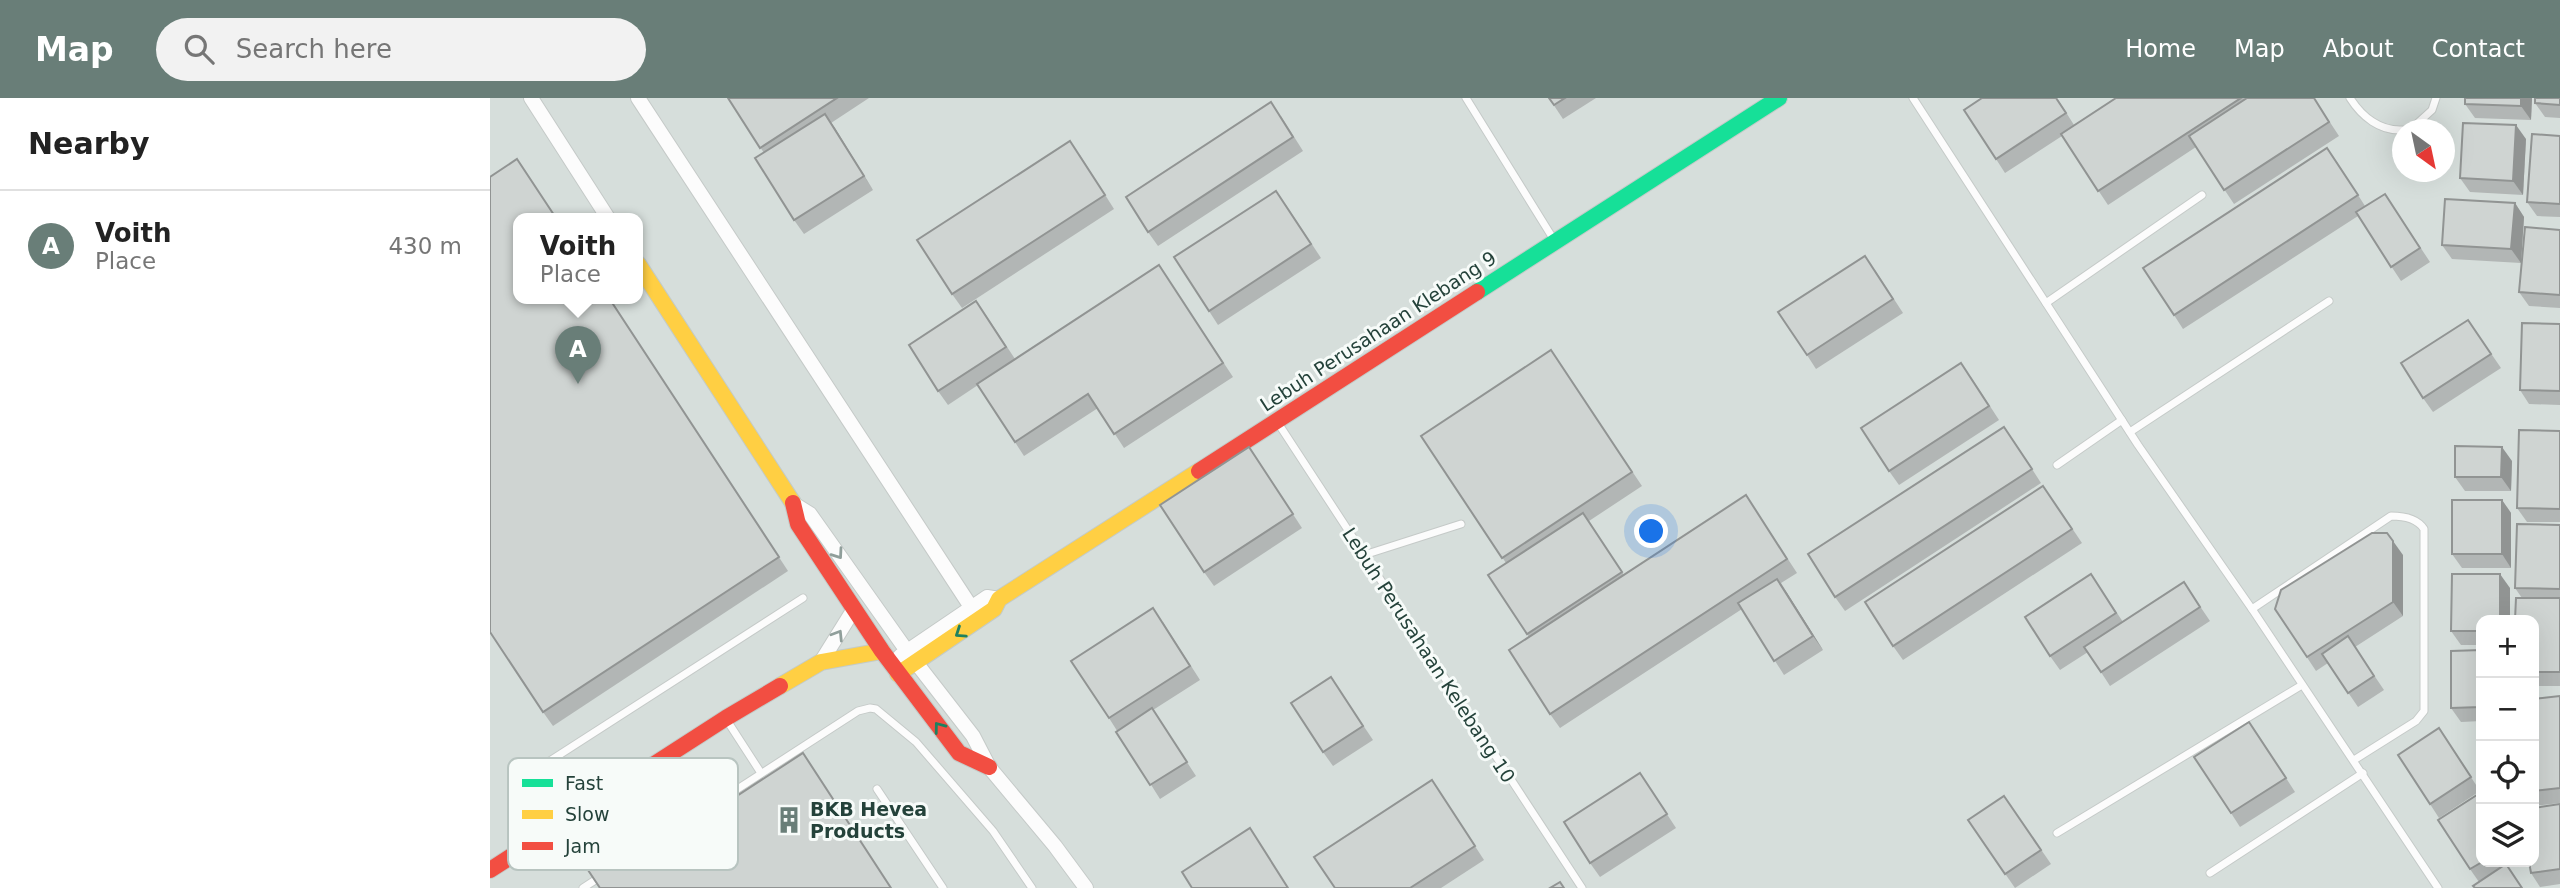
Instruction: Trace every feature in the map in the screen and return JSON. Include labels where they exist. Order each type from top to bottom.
[{"type":"street","points":[[531,98],[605,213]]},
{"type":"street","points":[[638,98],[971,607]]},
{"type":"street","name":"Lebuh Perusahaan Klebang 9","points":[[890,663],[911,657],[994,609],[999,598],[1779,98]]},
{"type":"street","points":[[643,272],[794,504],[798,524],[890,663],[959,753],[989,767]]},
{"type":"street","points":[[794,504],[810,514],[911,657],[973,736],[989,767],[1086,888]]},
{"type":"street","name":"Lebuh Perusahaan Klebang 9","points":[[911,657],[971,607],[987,597],[999,598]]},
{"type":"street","points":[[664,758],[821,662],[854,609]]},
{"type":"street","points":[[821,662],[890,663]]},
{"type":"street","points":[[490,870],[508,858]]},
{"type":"lane","points":[[1466,98],[1555,242]]},
{"type":"lane","points":[[1913,98],[2122,420],[2363,773],[2438,888]]},
{"type":"lane","points":[[2350,98],[2371,122],[2392,130]]},
{"type":"lane","points":[[2422,119],[2432,110],[2436,98]]},
{"type":"lane","points":[[2046,303],[2202,195]]},
{"type":"lane","points":[[2130,432],[2329,301]]},
{"type":"lane","points":[[2057,465],[2122,420]]},
{"type":"lane","name":"Lebuh Perusahaan Kelebang 10","points":[[1277,421],[1582,888]]},
{"type":"lane","points":[[2252,609],[2391,516],[2414,519],[2420,523],[2424,530],[2424,712],[2416,721],[2354,760]]},
{"type":"lane","points":[[1364,555],[1461,524]]},
{"type":"lane","points":[[554,758],[803,598]]},
{"type":"lane","points":[[2057,832],[2302,685]]},
{"type":"lane","points":[[738,788],[858,711],[876,709],[916,742],[993,831],[1032,888]]},
{"type":"lane","points":[[726,718],[761,773]]},
{"type":"lane","points":[[2210,873],[2363,773]]},
{"type":"lane","points":[[877,789],[943,888]]},
{"type":"lane","points":[[583,888],[606,874]]},
{"type":"shaded area","points":[[490,98],[2560,98],[2560,888],[490,888]]},
{"type":"building","points":[[728,98],[837,98],[760,148]]},
{"type":"building","points":[[1549,98],[1565,98],[1554,105]]},
{"type":"building","points":[[1982,98],[2056,98],[2066,113],[1996,159],[1964,110]]},
{"type":"building","points":[[2116,98],[2241,98],[2098,191],[2061,134]]},
{"type":"building","points":[[2247,98],[2314,98],[2329,122],[2224,190],[2189,136]]},
{"type":"building","points":[[2465,98],[2521,98],[2521,106],[2465,104]]},
{"type":"building","points":[[2535,98],[2560,98],[2560,105],[2535,103]]},
{"type":"building","points":[[1271,102],[1293,137],[1148,232],[1126,197]]},
{"type":"building","points":[[825,114],[864,176],[794,220],[755,158]]},
{"type":"building","points":[[2463,123],[2516,125],[2513,181],[2460,178]]},
{"type":"building","points":[[2532,134],[2560,136],[2560,204],[2527,202]]},
{"type":"building","points":[[1070,141],[1105,195],[952,294],[917,240]]},
{"type":"building","points":[[2327,148],[2358,195],[2174,315],[2143,268]]},
{"type":"building","points":[[517,159],[553,213],[513,213],[513,304],[613,304],[779,557],[543,712],[490,632],[490,177]]},
{"type":"building","points":[[1276,191],[1311,244],[1209,311],[1174,257]]},
{"type":"building","points":[[2385,194],[2420,248],[2391,267],[2356,212]]},
{"type":"building","points":[[2445,199],[2515,203],[2511,249],[2442,245]]},
{"type":"building","points":[[2525,227],[2560,230],[2560,295],[2519,292]]},
{"type":"building","points":[[1865,256],[1893,299],[1807,355],[1778,312]]},
{"type":"building","points":[[1159,265],[1223,363],[1114,434],[1088,394],[1015,442],[977,384]]},
{"type":"building","points":[[976,301],[1006,347],[938,391],[909,345]]},
{"type":"building","points":[[2468,320],[2491,354],[2423,398],[2401,363]]},
{"type":"building","points":[[2522,323],[2560,324],[2560,391],[2520,390]]},
{"type":"building","points":[[1551,350],[1632,472],[1502,558],[1421,436]]},
{"type":"building","points":[[1961,363],[1989,406],[1889,471],[1861,428]]},
{"type":"building","points":[[2004,427],[2032,469],[1835,597],[1808,554]]},
{"type":"building","points":[[2519,430],[2560,431],[2560,509],[2517,508]]},
{"type":"building","points":[[2455,446],[2502,447],[2501,477],[2455,477]]},
{"type":"building","points":[[1249,447],[1293,514],[1204,572],[1160,505]]},
{"type":"building","points":[[2043,486],[2072,529],[1893,646],[1865,602]]},
{"type":"building","points":[[1746,495],[1787,559],[1550,714],[1509,650]]},
{"type":"building","points":[[2452,500],[2502,500],[2502,554],[2452,554]]},
{"type":"building","points":[[1583,513],[1622,572],[1527,634],[1488,575]]},
{"type":"building","points":[[2517,524],[2560,525],[2560,589],[2515,588]]},
{"type":"building","points":[[2372,533],[2387,533],[2393,541],[2393,602],[2307,657],[2275,609],[2281,590]]},
{"type":"building","points":[[2091,574],[2116,613],[2050,656],[2025,617]]},
{"type":"building","points":[[2452,574],[2500,574],[2500,615],[2476,615],[2476,631],[2451,631]]},
{"type":"building","points":[[1777,579],[1813,636],[1774,661],[1738,603]]},
{"type":"building","points":[[2184,582],[2200,607],[2101,672],[2084,647]]},
{"type":"building","points":[[2516,598],[2560,598],[2560,672],[2539,672],[2539,615],[2515,615]]},
{"type":"building","points":[[1153,608],[1190,666],[1109,718],[1071,661]]},
{"type":"building","points":[[2348,636],[2374,676],[2348,693],[2322,654]]},
{"type":"building","points":[[2476,650],[2476,707],[2451,708],[2451,651]]},
{"type":"building","points":[[1331,677],[1363,726],[1323,752],[1291,703]]},
{"type":"building","points":[[2560,696],[2560,788],[2539,790],[2539,698]]},
{"type":"building","points":[[1152,708],[1187,762],[1150,785],[1116,732]]},
{"type":"building","points":[[2249,722],[2286,778],[2231,813],[2194,757]]},
{"type":"building","points":[[2439,728],[2471,777],[2430,804],[2398,755]]},
{"type":"building","name":"BKB Hevea Products","points":[[803,753],[891,888],[600,888],[588,870],[738,870],[738,795]]},
{"type":"building","points":[[1640,773],[1667,814],[1590,863],[1564,822]]},
{"type":"building","points":[[1432,780],[1475,846],[1410,888],[1335,888],[1314,857]]},
{"type":"building","points":[[2004,796],[2041,850],[2005,874],[1968,820]]},
{"type":"building","points":[[2476,796],[2476,866],[2470,869],[2438,820]]},
{"type":"building","points":[[2560,804],[2560,869],[2531,873],[2530,867],[2539,867],[2539,807]]},
{"type":"building","points":[[1250,828],[1288,888],[1192,888],[1182,872]]},
{"type":"building","points":[[2502,867],[2508,867],[2522,888],[2475,888],[2473,886]]},
{"type":"building","points":[[1560,882],[1564,888],[1550,888]]},
{"type":"traffic: fast","points":[[1477,292],[1779,98]]},
{"type":"traffic: slow","points":[[643,272],[793,503]]},
{"type":"traffic: slow","points":[[898,674],[994,609],[999,599],[1199,471]]},
{"type":"traffic: slow","points":[[780,686],[821,662],[882,651]]},
{"type":"traffic: jam","points":[[1199,471],[1477,292]]},
{"type":"traffic: jam","points":[[793,503],[798,524],[882,651],[959,753],[989,767]]},
{"type":"traffic: jam","points":[[664,758],[780,686]]},
{"type":"traffic: jam","points":[[490,870],[508,858]]},
{"type":"place","name":"Voith","points":[[578,384]]},
{"type":"place","name":"BKB Hevea Products","points":[[789,820]]}]
